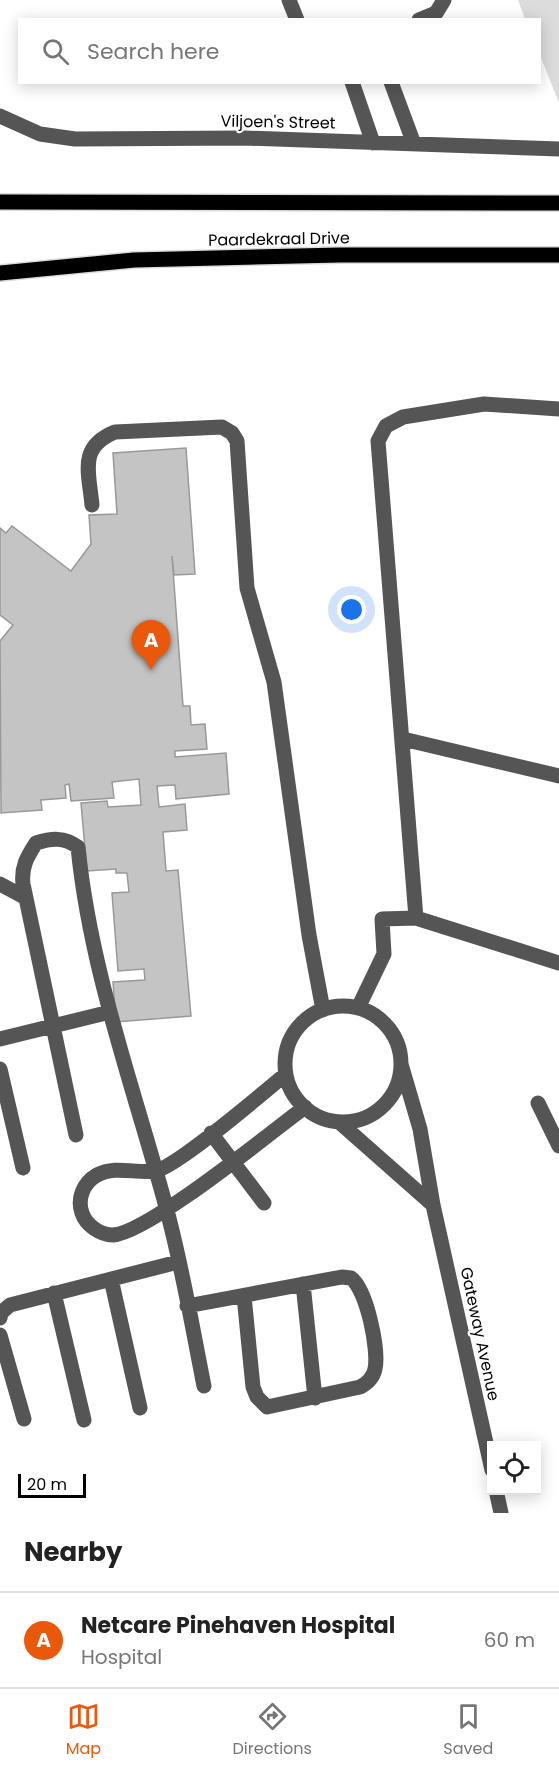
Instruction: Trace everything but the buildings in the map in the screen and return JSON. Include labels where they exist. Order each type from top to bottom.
[{"type":"main road","points":[[0,202],[559,203]]},
{"type":"main road","name":"Paardekraal Drive","points":[[0,273],[134,260],[340,255],[559,255]]},
{"type":"street","points":[[289,0],[296,18]]},
{"type":"street","points":[[424,18],[436,13],[444,0]]},
{"type":"street","points":[[353,84],[373,143]]},
{"type":"street","points":[[392,84],[414,144]]},
{"type":"street","name":"Viljoen's Street","points":[[0,116],[40,134],[75,139],[245,138],[559,149]]},
{"type":"street","points":[[416,918],[378,441],[386,426],[403,417],[484,404],[559,409]]},
{"type":"street","points":[[92,505],[88,458],[92,446],[101,437],[115,432],[222,428],[232,433],[237,441],[248,588],[274,682],[309,935],[323,1010]]},
{"type":"street","points":[[403,739],[559,776]]},
{"type":"street","points":[[75,1135],[51,1026],[22,872],[36,843],[60,838],[78,847],[84,892],[110,1012],[167,1209],[204,1386]]},
{"type":"street","points":[[0,884],[26,898]]},
{"type":"street","points":[[358,1008],[384,954],[382,920],[416,918],[559,963]]},
{"type":"street","points":[[341,1006],[358,1008],[375,1015],[389,1028],[398,1045],[402,1064],[399,1082],[390,1099],[376,1112],[358,1120],[339,1122],[321,1117],[305,1107],[293,1092],[286,1074],[289,1042],[309,1017],[323,1010],[341,1006]]},
{"type":"street","points":[[0,1040],[110,1012]]},
{"type":"street","name":"Gateway Avenue","points":[[402,1064],[420,1129],[433,1205],[487,1448]]},
{"type":"street","points":[[0,1069],[23,1168]]},
{"type":"street","points":[[286,1074],[183,1156],[156,1171],[114,1170],[96,1176],[83,1190],[78,1204],[85,1221],[96,1230],[112,1235],[134,1230],[167,1209],[305,1107]]},
{"type":"street","points":[[538,1103],[559,1146]]},
{"type":"street","points":[[339,1122],[433,1205]]},
{"type":"street","points":[[211,1133],[264,1203]]},
{"type":"street","points":[[0,1318],[10,1305],[178,1262]]},
{"type":"street","points":[[188,1306],[342,1277],[351,1278],[358,1283],[365,1294],[376,1364],[368,1383],[273,1408],[267,1407],[257,1398],[253,1387],[244,1296]]},
{"type":"street","points":[[111,1279],[140,1408]]},
{"type":"street","points":[[303,1284],[315,1398]]},
{"type":"street","points":[[54,1293],[84,1420]]},
{"type":"street","points":[[0,1335],[24,1419]]},
{"type":"street","points":[[497,1495],[501,1513]]},
{"type":"shaded area","points":[[518,0],[559,0],[559,103],[541,58],[541,18],[525,18]]},
{"type":"place","name":"Netcare Pinehaven Hospital","points":[[151,670]]}]
